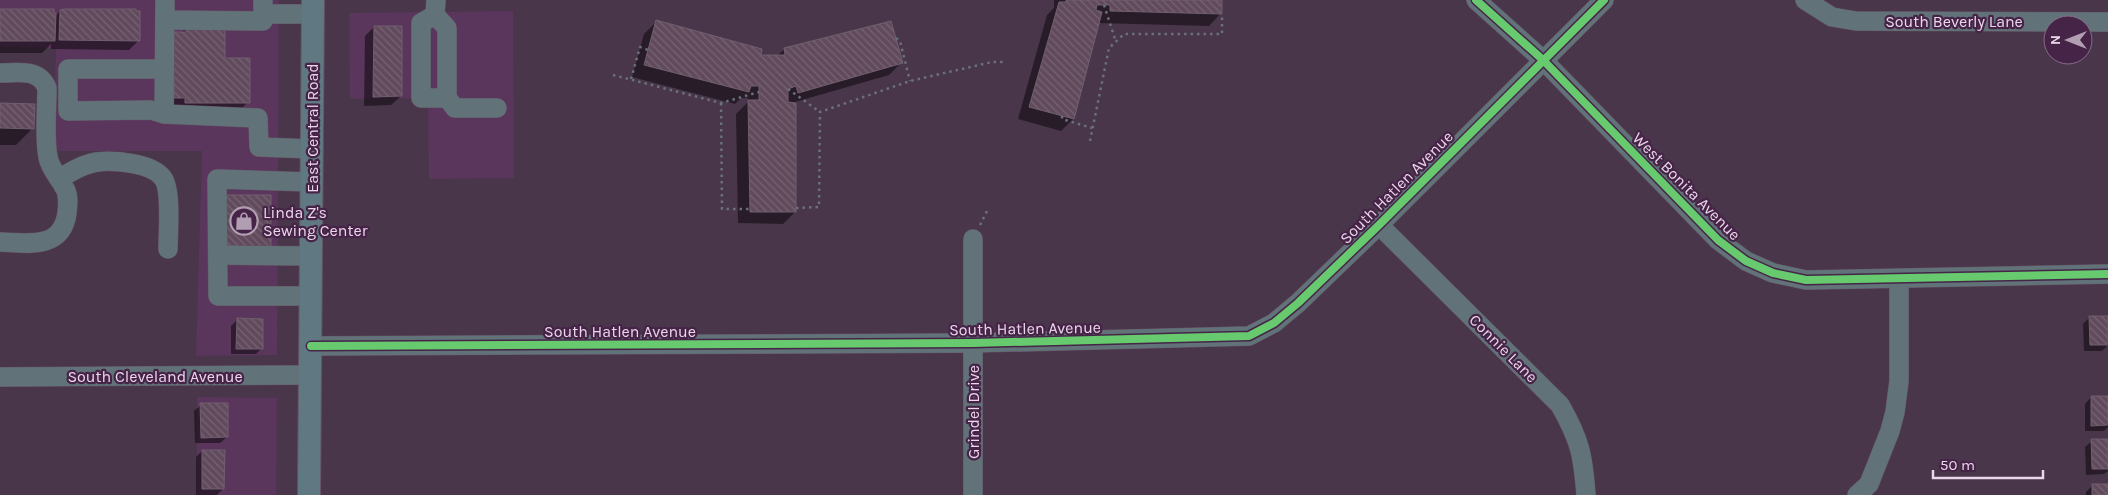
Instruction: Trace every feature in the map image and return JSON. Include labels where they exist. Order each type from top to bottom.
[{"type":"main road","name":"East Central Road","points":[[309,495],[313,7]]},
{"type":"street","points":[[164,114],[165,0]]},
{"type":"street","name":"West Bonita Avenue","points":[[1476,0],[1543,60],[1718,240],[1746,261],[1773,273],[1806,280],[2108,274]]},
{"type":"street","name":"South Hatlen Avenue","points":[[310,346],[973,343],[1249,336],[1274,323],[1379,225],[1604,0]]},
{"type":"street","name":"South Beverly Lane","points":[[1805,0],[1832,17],[1856,21],[2108,22]]},
{"type":"street","points":[[165,20],[313,7]]},
{"type":"street","points":[[447,98],[421,98],[420,23],[436,7],[447,28],[447,98],[455,108],[497,108]]},
{"type":"street","points":[[164,70],[68,69],[68,111],[151,110],[164,114],[258,118],[258,147],[312,149]]},
{"type":"street","points":[[0,74],[33,73],[45,82],[47,88],[48,158],[65,187],[68,204],[62,230],[52,239],[38,243],[0,242]]},
{"type":"street","points":[[59,179],[76,169],[97,162],[141,164],[163,177],[167,188],[168,249]]},
{"type":"street","points":[[311,296],[218,296],[217,179],[312,182]]},
{"type":"street","name":"Connie Lane","points":[[1379,225],[1560,405],[1573,428],[1583,457],[1586,495]]},
{"type":"street","name":"Grindel Drive","points":[[973,239],[973,495]]},
{"type":"street","points":[[218,255],[311,256]]},
{"type":"street","points":[[1870,491],[1895,412],[1899,381],[1899,279]]},
{"type":"street","name":"South Cleveland Avenue","points":[[0,377],[310,375]]},
{"type":"path","points":[[1104,4],[1116,42]]},
{"type":"path","points":[[1090,141],[1109,48],[1124,34],[1222,34],[1222,14]]},
{"type":"path","points":[[896,38],[900,41],[910,81]]},
{"type":"path","points":[[631,79],[640,47],[648,50]]},
{"type":"path","points":[[820,112],[910,81],[992,62],[1006,62]]},
{"type":"path","points":[[613,75],[721,102],[759,92]]},
{"type":"path","points":[[788,89],[820,112]]},
{"type":"path","points":[[721,102],[722,209],[750,209]]},
{"type":"path","points":[[796,208],[819,207],[820,112]]},
{"type":"path","points":[[1062,116],[1062,119],[1092,128]]},
{"type":"shaded area","points":[[0,0],[279,0],[277,355],[196,356],[202,151],[53,151],[56,48],[0,47]]},
{"type":"shaded area","points":[[513,11],[514,178],[429,179],[428,98],[350,99],[349,13]]},
{"type":"shaded area","points":[[197,397],[277,398],[276,495],[197,495]]},
{"type":"building","points":[[1066,0],[1222,0],[1222,14],[1110,11],[1110,5],[1097,5],[1096,10],[1102,12],[1074,119],[1029,107],[1059,2],[1066,2]]},
{"type":"building","points":[[0,9],[54,9],[54,13],[56,13],[55,41],[0,41]]},
{"type":"building","points":[[136,9],[136,11],[140,11],[140,41],[59,40],[60,10]]},
{"type":"building","points":[[656,20],[762,49],[761,55],[785,55],[784,48],[891,21],[903,63],[798,93],[796,86],[788,89],[788,102],[796,103],[796,212],[750,212],[748,100],[759,100],[759,86],[751,86],[749,92],[644,65]]},
{"type":"building","points":[[186,26],[225,26],[225,58],[250,58],[250,103],[185,103],[185,98],[174,98],[174,79],[170,79],[173,32],[186,32]]},
{"type":"building","points":[[374,26],[402,26],[402,96],[373,97]]},
{"type":"building","points":[[0,103],[35,104],[34,129],[0,128]]},
{"type":"building","points":[[222,195],[271,195],[271,248],[222,248]]},
{"type":"building","points":[[2089,316],[2108,316],[2108,345],[2090,345]]},
{"type":"building","points":[[237,318],[263,319],[263,349],[236,349]]},
{"type":"building","points":[[2091,396],[2108,396],[2108,425],[2091,426]]},
{"type":"building","points":[[200,403],[228,403],[228,437],[201,438]]},
{"type":"building","points":[[2091,439],[2108,439],[2108,469],[2092,469]]},
{"type":"building","points":[[202,450],[225,450],[224,489],[202,489]]},
{"type":"building","points":[[2092,484],[2108,484],[2108,495],[2092,495]]},
{"type":"cycle path","points":[[1476,0],[1543,60],[1718,240],[1746,261],[1773,273],[1806,280],[2108,274]]},
{"type":"cycle path","points":[[311,346],[973,343],[1249,336],[1274,323],[1298,303],[1379,225],[1604,0]]},
{"type":"place","name":"Linda Z's Sewing Center","points":[[244,221]]}]
